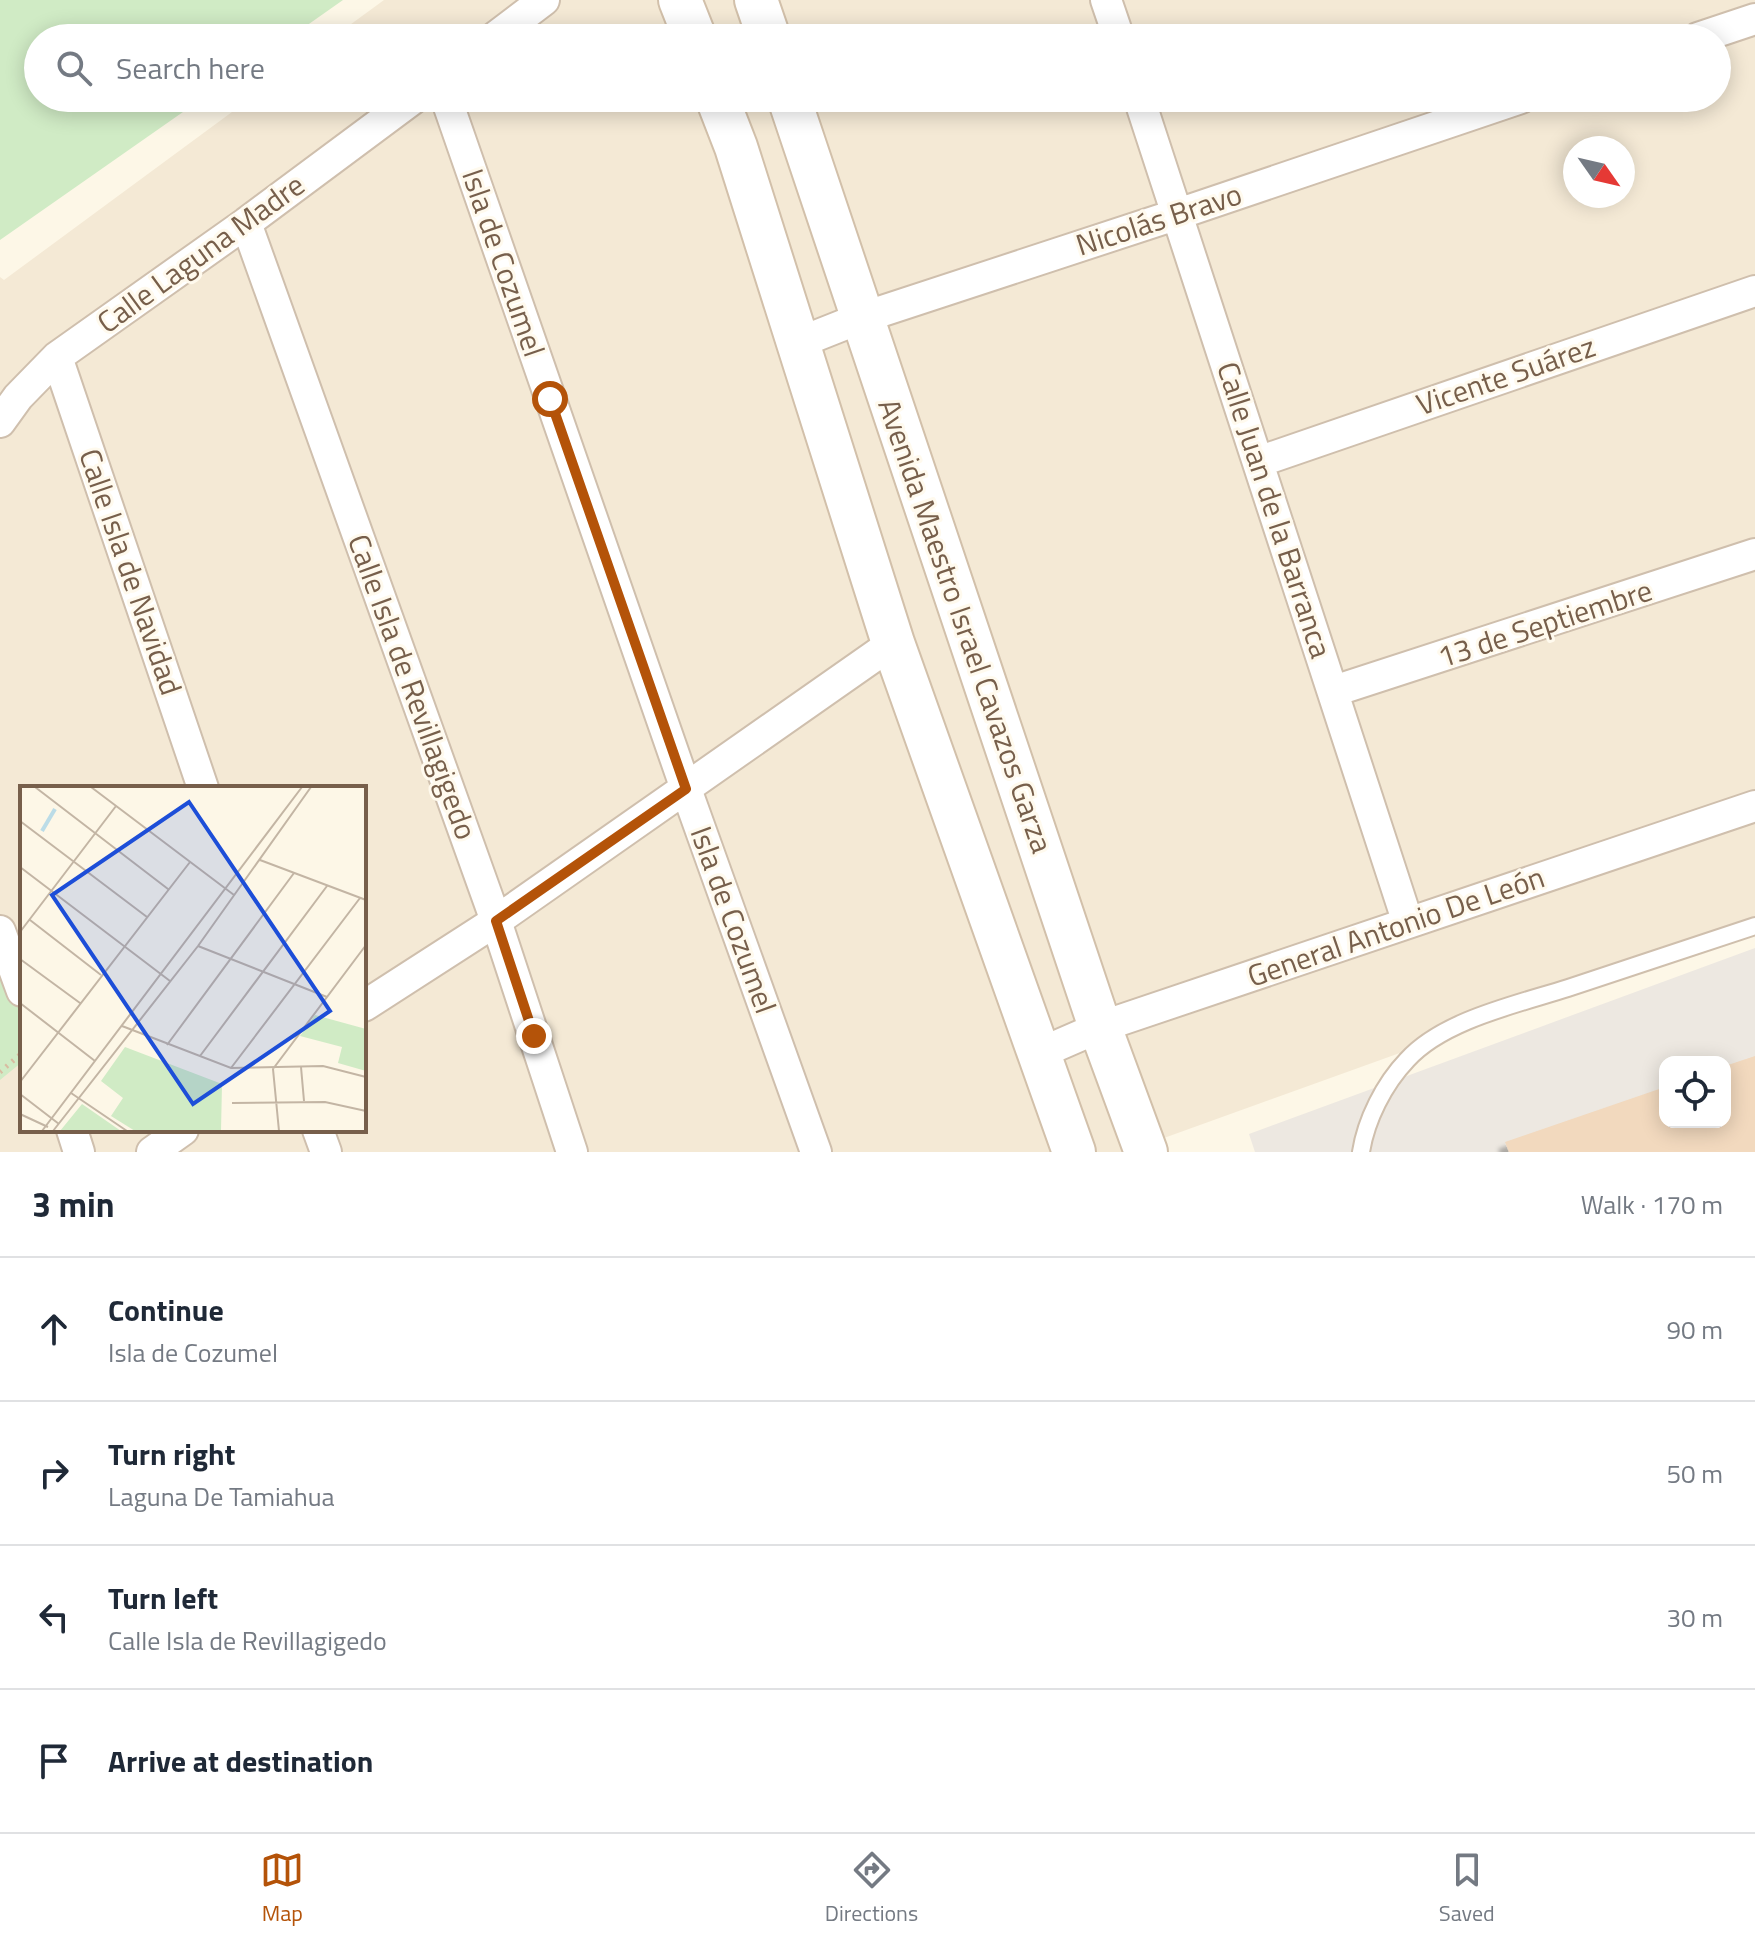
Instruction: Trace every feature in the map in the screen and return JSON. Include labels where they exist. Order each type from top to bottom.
[{"type":"main road","points":[[680,0],[689,24]]},
{"type":"main road","points":[[756,0],[764,24]]},
{"type":"main road","points":[[722,112],[893,643],[1074,1152]]},
{"type":"main road","name":"Avenida Maestro Israel Cavazos Garza","points":[[794,112],[1100,1027],[1146,1152]]},
{"type":"street","points":[[512,24],[544,0]]},
{"type":"street","points":[[1106,0],[1114,24]]},
{"type":"street","points":[[1731,27],[1755,19]]},
{"type":"street","name":"Calle Laguna Madre","points":[[0,422],[18,397],[57,357],[395,112]]},
{"type":"street","name":"Isla de Cozumel","points":[[451,112],[686,789],[816,1152]]},
{"type":"street","name":"Calle Juan de la Barranca","points":[[1144,112],[1408,923]]},
{"type":"street","name":"Nicolás Bravo","points":[[798,343],[861,318],[1480,112]]},
{"type":"street","name":"Calle Isla de Revillagigedo","points":[[246,223],[496,921],[572,1152]]},
{"type":"street","name":"Vicente Suárez","points":[[1258,462],[1755,291]]},
{"type":"street","name":"Calle Isla de Navidad","points":[[57,357],[202,786]]},
{"type":"street","name":"13 de Septiembre","points":[[1334,691],[1755,554]]},
{"type":"street","points":[[366,1005],[496,921],[893,643]]},
{"type":"street","name":"General Antonio De León","points":[[1038,1054],[1100,1027],[1755,806]]},
{"type":"street","points":[[0,931],[20,986]]},
{"type":"street","points":[[73,1132],[79,1152]]},
{"type":"street","points":[[152,1152],[180,1132]]},
{"type":"street","points":[[319,1132],[326,1152]]},
{"type":"lane","points":[[1361,1152],[1365,1131],[1384,1093],[1407,1059],[1444,1032],[1488,1014],[1755,926]]},
{"type":"path","points":[[0,1072],[20,1055]]},
{"type":"shaded area","points":[[384,0],[1755,0],[1755,925],[1139,1147],[1140,1152],[0,1152],[0,277],[4,280],[232,112],[1731,112],[1731,24],[351,24]]},
{"type":"shaded area","points":[[1755,948],[1755,1152],[1255,1152],[1249,1134]]},
{"type":"green space","points":[[0,0],[343,0],[309,24],[24,24],[24,112],[183,112],[0,240]]},
{"type":"green space","points":[[0,961],[20,1013],[20,1064],[0,1080]]},
{"type":"building","points":[[1755,1056],[1755,1152],[1509,1152],[1505,1142],[1659,1089],[1659,1128],[1731,1128],[1731,1064]]},
{"type":"route","points":[[534,1036],[496,921],[686,789],[550,399]]}]
